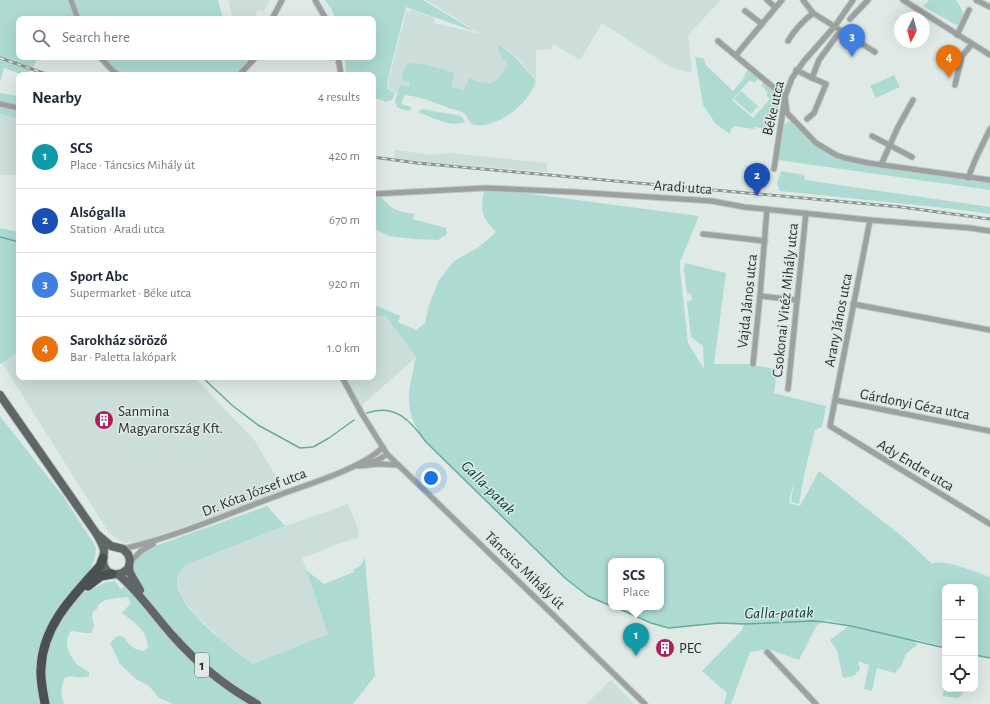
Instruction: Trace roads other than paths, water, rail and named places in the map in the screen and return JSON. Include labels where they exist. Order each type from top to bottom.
[{"type":"highway","points":[[45,704],[41,679],[41,668],[45,642],[55,620],[100,566],[103,558]]},
{"type":"highway","points":[[77,594],[100,576],[115,574]]},
{"type":"main road","name":"1","points":[[0,395],[96,533],[104,550],[103,558],[105,568],[127,582],[173,637],[202,664],[228,685],[257,704]]},
{"type":"main road","name":"1","points":[[96,533],[111,546],[119,548],[128,554],[130,573],[133,581],[156,615]]},
{"type":"main road","points":[[103,558],[108,550],[119,548]]},
{"type":"main road","points":[[115,574],[124,572],[130,564]]},
{"type":"street","points":[[71,0],[77,16]]},
{"type":"street","points":[[274,16],[282,0]]},
{"type":"street","points":[[316,0],[324,16]]},
{"type":"street","points":[[767,0],[775,7]]},
{"type":"street","points":[[736,55],[782,0]]},
{"type":"street","points":[[803,0],[814,13],[875,52]]},
{"type":"street","name":"Béke utca","points":[[774,169],[785,98],[796,70],[835,26],[853,0]]},
{"type":"street","points":[[850,19],[868,0]]},
{"type":"street","points":[[903,0],[990,55]]},
{"type":"street","points":[[976,0],[990,7]]},
{"type":"street","points":[[957,35],[969,10]]},
{"type":"street","points":[[745,11],[762,24]]},
{"type":"street","points":[[788,41],[803,21],[814,13]]},
{"type":"street","points":[[812,78],[819,60],[838,34]]},
{"type":"street","points":[[718,41],[785,98],[787,113],[816,143],[830,152],[845,158],[881,165],[990,180]]},
{"type":"street","points":[[955,85],[962,56],[972,44]]},
{"type":"street","points":[[103,60],[114,72]]},
{"type":"street","points":[[242,72],[253,60]]},
{"type":"street","points":[[338,60],[340,72]]},
{"type":"street","points":[[796,70],[826,84],[814,113],[807,119]]},
{"type":"street","points":[[881,165],[889,146],[913,100]]},
{"type":"street","points":[[0,104],[16,107]]},
{"type":"street","points":[[968,178],[990,129]]},
{"type":"street","points":[[872,136],[912,157]]},
{"type":"street","name":"Aradi utca","points":[[376,194],[485,188],[703,200],[767,209],[990,231]]},
{"type":"street","name":"Vajda János utca","points":[[753,364],[767,209]]},
{"type":"street","name":"Csokonai Vitéz Mihály utca","points":[[788,389],[806,213]]},
{"type":"street","name":"Arany János utca","points":[[830,426],[870,220]]},
{"type":"street","name":"Vajda János utca","points":[[703,234],[765,241]]},
{"type":"street","points":[[760,296],[796,300]]},
{"type":"street","points":[[854,304],[990,330]]},
{"type":"street","name":"Táncsics Mihály út","points":[[344,380],[363,417],[387,454],[645,704]]},
{"type":"street","name":"Gárdonyi Géza utca","points":[[835,400],[990,431]]},
{"type":"street","name":"Ady Endre utca","points":[[830,426],[990,524]]},
{"type":"street","name":"Dr. Kóta József utca","points":[[161,540],[355,466],[376,454],[383,447]]},
{"type":"street","name":"Dr. Kóta József utca","points":[[365,465],[380,459],[387,454]]},
{"type":"street","name":"Dr. Kóta József utca","points":[[355,466],[398,465]]},
{"type":"street","points":[[119,548],[127,548],[161,540]]},
{"type":"street","points":[[130,564],[133,558],[141,551],[161,540]]},
{"type":"street","points":[[767,652],[816,704]]},
{"type":"waterway","name":"Galla-patak","points":[[0,237],[16,241]]},
{"type":"waterway","name":"Galla-patak","points":[[205,380],[233,406],[258,425],[300,448],[313,447],[329,438],[354,420]]},
{"type":"waterway","name":"Galla-patak","points":[[367,413],[386,410],[394,412],[408,421],[426,442],[565,578],[588,596],[608,605]]},
{"type":"waterway","name":"Galla-patak","points":[[622,610],[651,623],[669,628],[719,623],[745,624],[813,621],[851,626],[942,647]]},
{"type":"waterway","name":"Galla-patak","points":[[978,656],[990,658]]},
{"type":"railway","points":[[0,58],[40,72]]},
{"type":"railway","points":[[376,157],[417,163],[901,207],[990,219]]},
{"type":"place","name":"Sport Abc","points":[[852,57]]},
{"type":"place","name":"Sarokház söröző","points":[[949,78]]},
{"type":"place","name":"Alsógalla","points":[[757,196]]},
{"type":"place","name":"Sanmina Magyarország Kft.","points":[[104,420]]},
{"type":"place","name":"PEC","points":[[665,648]]},
{"type":"place","name":"SCS","points":[[636,656]]}]
